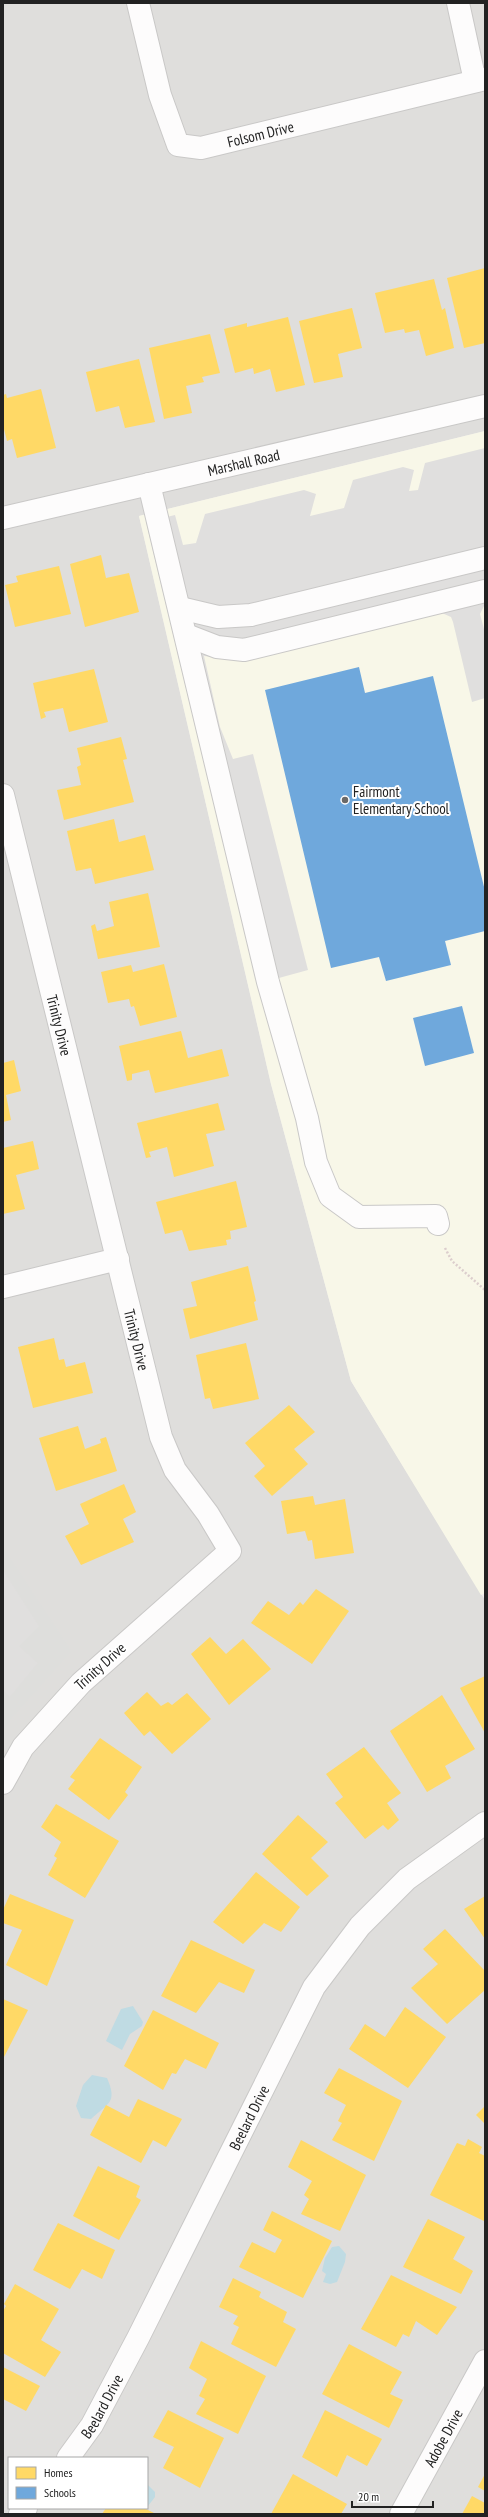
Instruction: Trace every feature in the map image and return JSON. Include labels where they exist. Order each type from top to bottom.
[{"type":"street","name":"Folsom Drive","points":[[138,3],[160,95],[178,145],[201,148],[480,80]]},
{"type":"street","points":[[458,3],[480,80]]},
{"type":"street","name":"Marshall Road","points":[[3,518],[485,406]]},
{"type":"street","points":[[149,484],[180,608],[268,982],[307,1118],[316,1162],[330,1196],[359,1217],[436,1216],[438,1224]]},
{"type":"street","points":[[180,608],[218,617],[251,615],[485,558]]},
{"type":"street","points":[[186,635],[217,646],[244,650],[485,591]]},
{"type":"street","name":"Trinity Drive","points":[[3,795],[9,843],[118,1259],[161,1437],[175,1470],[208,1514],[230,1551],[81,1683],[23,1747],[3,1783]]},
{"type":"street","points":[[3,1287],[118,1259]]},
{"type":"street","name":"Beelard Drive","points":[[69,2457],[92,2425],[138,2338],[314,1987],[360,1926],[407,1879],[485,1823]]},
{"type":"street","name":"Adobe Drive","points":[[401,2514],[485,2361]]},
{"type":"path","points":[[438,1224],[441,1241],[452,1261],[485,1290]]},
{"type":"shaded area","points":[[3,3],[485,3],[485,431],[139,516],[271,1084],[351,1381],[485,1600],[485,2514],[3,2514]]},
{"type":"shaded area","name":"Fairmont Elementary School","points":[[485,431],[485,1593],[481,1595],[351,1381],[271,1084],[139,516]]},
{"type":"shaded area","points":[[485,448],[485,604],[480,614],[485,633],[485,698],[472,702],[453,622],[451,617],[442,613],[238,660],[204,656],[220,727],[233,759],[253,754],[308,970],[257,984],[146,522],[175,515],[183,545],[196,543],[205,514],[304,490],[316,494],[310,516],[344,508],[353,480],[403,467],[414,470],[409,491],[418,490],[425,463]]},
{"type":"shaded area","points":[[3,1548],[71,1651],[12,1717],[3,1730]]},
{"type":"shaded area","points":[[3,1570],[39,1626],[19,1646],[38,1663],[10,1697],[3,1691]]},
{"type":"water","points":[[133,2006],[143,2022],[142,2026],[130,2034],[122,2050],[106,2041],[121,2009]]},
{"type":"water","points":[[92,2075],[107,2078],[112,2093],[110,2102],[91,2119],[81,2118],[76,2106],[83,2085]]},
{"type":"water","points":[[339,2246],[346,2254],[345,2262],[337,2282],[330,2284],[323,2282],[326,2274],[322,2271],[325,2258],[332,2247]]},
{"type":"water","points":[[148,2485],[155,2492],[155,2497],[148,2506]]},
{"type":"building: Homes","points":[[485,268],[485,343],[464,348],[447,278]]},
{"type":"building: Homes","points":[[434,279],[442,310],[445,308],[454,348],[426,356],[419,330],[405,333],[404,329],[385,333],[375,293]]},
{"type":"building: Homes","points":[[352,308],[362,348],[338,354],[343,377],[314,383],[299,321]]},
{"type":"building: Homes","points":[[288,317],[305,385],[276,392],[270,369],[254,374],[253,368],[235,373],[224,329],[247,323],[247,327]]},
{"type":"building: Homes","points":[[210,334],[220,373],[202,377],[204,382],[186,386],[192,413],[164,419],[149,348]]},
{"type":"building: Homes","points":[[139,359],[155,422],[125,428],[119,406],[96,412],[86,372]]},
{"type":"building: Homes","points":[[41,389],[56,448],[17,458],[12,439],[7,441],[3,425],[3,395],[6,394],[7,398]]},
{"type":"building: Homes","points":[[101,555],[106,578],[129,573],[139,612],[85,627],[70,564]]},
{"type":"building: Homes","points":[[59,566],[71,614],[15,627],[5,585],[18,582],[16,576]]},
{"type":"building: Homes","points":[[94,669],[108,722],[69,732],[63,708],[44,712],[46,717],[41,719],[33,683]]},
{"type":"building: Homes","points":[[121,737],[127,759],[123,760],[134,802],[64,820],[57,790],[81,785],[77,767],[81,765],[77,748]]},
{"type":"building: Homes","points":[[114,819],[119,842],[145,835],[154,870],[95,884],[91,868],[76,871],[67,831]]},
{"type":"building: Homes","points":[[148,893],[160,947],[98,959],[91,926],[95,924],[97,931],[114,926],[109,902]]},
{"type":"building: Homes","points":[[164,964],[177,1017],[140,1026],[134,1006],[131,1007],[129,999],[108,1003],[101,972],[131,965],[133,972]]},
{"type":"building: Homes","points":[[181,1031],[188,1058],[222,1049],[229,1076],[155,1093],[149,1070],[132,1074],[132,1080],[127,1081],[119,1046]]},
{"type":"building: Homes","points":[[14,1060],[21,1091],[6,1095],[11,1120],[3,1122],[3,1063]]},
{"type":"building: Homes","points":[[218,1103],[225,1130],[206,1134],[214,1166],[174,1177],[167,1147],[149,1152],[151,1157],[146,1158],[137,1123]]},
{"type":"building: Homes","points":[[33,1141],[39,1169],[16,1175],[25,1209],[3,1214],[3,1148]]},
{"type":"building: Homes","points":[[236,1181],[247,1227],[230,1231],[231,1239],[226,1240],[227,1245],[189,1251],[182,1230],[165,1234],[156,1202]]},
{"type":"building: Homes","points":[[248,1266],[256,1301],[254,1302],[258,1320],[190,1339],[183,1309],[197,1306],[191,1282]]},
{"type":"building: Homes","points":[[54,1338],[59,1360],[64,1359],[66,1367],[85,1362],[93,1393],[33,1408],[18,1347]]},
{"type":"building: Homes","points":[[246,1343],[259,1399],[213,1409],[210,1398],[205,1399],[196,1355]]},
{"type":"building: Homes","points":[[289,1405],[315,1432],[294,1449],[308,1464],[272,1496],[254,1476],[265,1466],[245,1443]]},
{"type":"building: Homes","points":[[78,1426],[85,1449],[101,1443],[100,1439],[106,1437],[117,1471],[56,1491],[39,1438]]},
{"type":"building: Homes","points":[[124,1484],[136,1512],[123,1519],[134,1542],[81,1565],[65,1536],[89,1524],[80,1504]]},
{"type":"building: Homes","points":[[313,1496],[315,1505],[345,1499],[354,1553],[315,1559],[312,1540],[308,1541],[305,1531],[287,1534],[281,1501]]},
{"type":"building: Homes","points":[[316,1589],[349,1611],[312,1664],[251,1623],[268,1601],[289,1615],[300,1602],[303,1605]]},
{"type":"building: Homes","points":[[210,1637],[226,1654],[243,1639],[271,1669],[229,1705],[191,1654]]},
{"type":"building: Homes","points":[[485,1676],[485,1733],[460,1688]]},
{"type":"building: Homes","points":[[147,1692],[161,1706],[168,1702],[172,1705],[187,1693],[211,1719],[172,1754],[150,1731],[144,1736],[124,1713]]},
{"type":"building: Homes","points":[[442,1695],[475,1749],[445,1766],[451,1778],[427,1792],[390,1731]]},
{"type":"building: Homes","points":[[100,1738],[142,1767],[125,1792],[128,1795],[109,1820],[68,1789],[75,1780],[70,1777]]},
{"type":"building: Homes","points":[[364,1747],[401,1793],[387,1803],[399,1820],[388,1830],[383,1825],[365,1839],[335,1803],[343,1797],[326,1774]]},
{"type":"building: Homes","points":[[56,1804],[119,1841],[85,1898],[48,1875],[57,1858],[54,1856],[61,1842],[41,1827]]},
{"type":"building: Homes","points":[[298,1815],[328,1842],[311,1858],[329,1876],[307,1896],[262,1854]]},
{"type":"building: Homes","points":[[256,1872],[300,1907],[281,1932],[264,1923],[243,1944],[213,1922]]},
{"type":"building: Homes","points":[[10,1894],[74,1920],[47,1986],[6,1965],[22,1930],[3,1923],[3,1910]]},
{"type":"building: Homes","points":[[485,1896],[485,1939],[464,1909]]},
{"type":"building: Homes","points":[[445,1929],[485,1971],[485,1990],[447,2024],[411,1988],[438,1964],[423,1949]]},
{"type":"building: Homes","points":[[191,1940],[255,1970],[244,1993],[219,1982],[196,2013],[161,1996]]},
{"type":"building: Homes","points":[[3,1999],[28,2010],[3,2059]]},
{"type":"building: Homes","points":[[405,2007],[446,2037],[408,2088],[349,2049],[365,2024],[385,2037]]},
{"type":"building: Homes","points":[[153,2010],[219,2043],[206,2069],[185,2059],[176,2074],[172,2073],[163,2090],[124,2066]]},
{"type":"building: Homes","points":[[339,2068],[402,2101],[374,2161],[332,2140],[342,2123],[338,2121],[346,2105],[324,2093]]},
{"type":"building: Homes","points":[[138,2099],[182,2119],[166,2147],[153,2140],[141,2163],[90,2135],[106,2105],[129,2117]]},
{"type":"building: Homes","points":[[485,2106],[485,2124],[476,2115]]},
{"type":"building: Homes","points":[[468,2139],[482,2147],[479,2153],[485,2156],[484,2221],[430,2195],[457,2143],[465,2146]]},
{"type":"building: Homes","points":[[301,2140],[366,2175],[340,2231],[301,2214],[309,2199],[304,2195],[312,2181],[288,2167]]},
{"type":"building: Homes","points":[[98,2166],[140,2186],[136,2197],[141,2200],[119,2240],[73,2216]]},
{"type":"building: Homes","points":[[272,2211],[332,2241],[303,2298],[239,2267],[252,2242],[275,2253],[282,2240],[263,2230]]},
{"type":"building: Homes","points":[[428,2219],[465,2237],[453,2259],[473,2271],[461,2294],[403,2267]]},
{"type":"building: Homes","points":[[58,2223],[115,2250],[102,2279],[82,2269],[70,2289],[33,2270]]},
{"type":"building: Homes","points":[[391,2275],[457,2307],[437,2335],[416,2321],[409,2337],[403,2334],[396,2347],[361,2329]]},
{"type":"building: Homes","points":[[233,2278],[261,2292],[259,2297],[287,2312],[283,2322],[296,2329],[276,2367],[231,2344],[239,2327],[233,2324],[238,2316],[219,2307]]},
{"type":"building: Homes","points":[[15,2284],[59,2309],[41,2340],[61,2352],[45,2377],[3,2353],[3,2311],[6,2306],[4,2304]]},
{"type":"building: Homes","points":[[201,2341],[266,2376],[238,2434],[196,2414],[205,2399],[199,2396],[207,2379],[189,2368]]},
{"type":"building: Homes","points":[[349,2344],[402,2372],[390,2394],[403,2400],[389,2428],[322,2394]]},
{"type":"building: Homes","points":[[3,2367],[40,2386],[26,2411],[3,2399]]},
{"type":"building: Homes","points":[[168,2410],[224,2438],[200,2488],[163,2468],[174,2447],[153,2437]]},
{"type":"building: Homes","points":[[325,2410],[382,2439],[367,2466],[347,2455],[337,2477],[302,2457]]},
{"type":"building: Homes","points":[[293,2474],[347,2504],[341,2514],[271,2514]]},
{"type":"building: Homes","points":[[485,2474],[485,2491],[478,2487]]},
{"type":"building: Homes","points":[[472,2496],[485,2503],[485,2514],[462,2514]]},
{"type":"building: Homes","points":[[105,2509],[146,2509],[156,2514],[102,2514]]},
{"type":"building: Schools","points":[[359,667],[365,693],[433,676],[485,891],[485,931],[445,941],[451,965],[386,981],[379,957],[331,968],[265,690]]},
{"type":"building: Schools","points":[[462,1006],[474,1053],[425,1066],[413,1018]]},
{"type":"place","name":"Fairmont Elementary School","points":[[345,800]]}]
